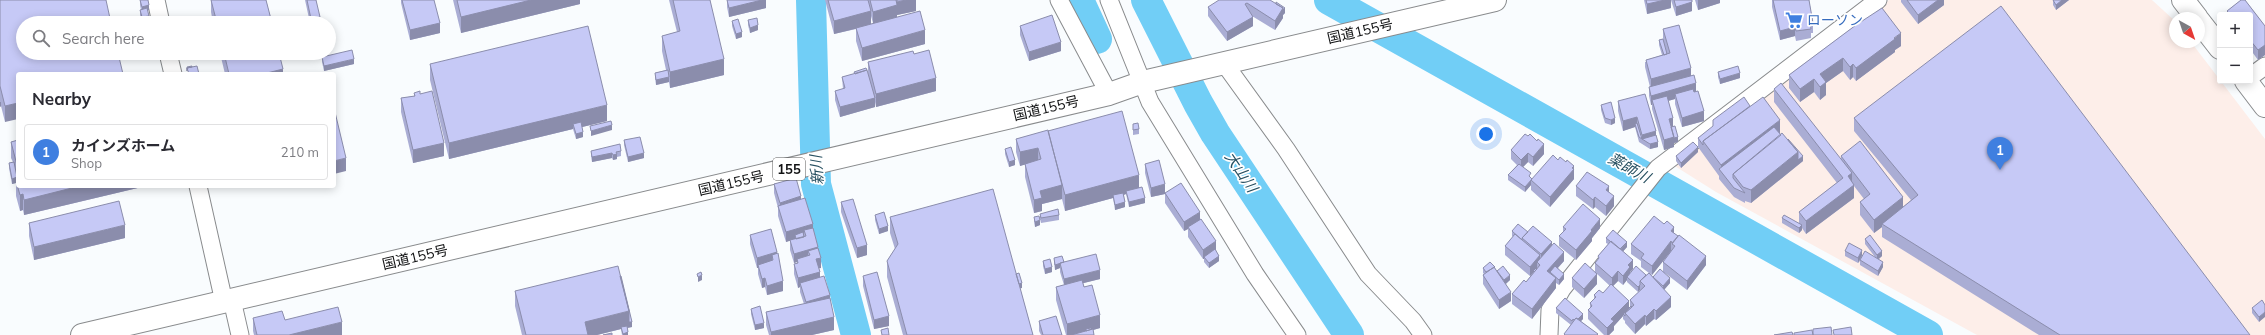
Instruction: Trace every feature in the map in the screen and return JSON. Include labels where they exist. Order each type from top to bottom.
[{"type":"main road","name":"国道155号","points":[[82,335],[1109,94],[1143,82],[1495,0]]},
{"type":"main road","points":[[2183,0],[2192,12]]},
{"type":"main road","points":[[2205,29],[2217,44]]},
{"type":"main road","points":[[2248,84],[2265,106]]},
{"type":"street","points":[[156,0],[159,16]]},
{"type":"street","points":[[1059,0],[1109,94]]},
{"type":"street","points":[[1109,0],[1150,102],[1255,274],[1297,335]]},
{"type":"street","points":[[1548,335],[1550,310],[1562,289],[1658,168],[1878,0]]},
{"type":"street","points":[[170,60],[173,72]]},
{"type":"street","points":[[1224,63],[1286,149],[1368,274],[1413,321],[1423,335]]},
{"type":"street","points":[[2253,75],[2265,66]]},
{"type":"street","points":[[199,188],[228,301],[240,335]]},
{"type":"shaded area","points":[[1889,0],[2152,0],[2169,16],[2169,48],[2196,48],[2217,76],[2217,84],[2223,84],[2265,139],[2265,335],[1977,335],[1716,192],[1670,163]]},
{"type":"building","points":[[0,0],[106,0],[109,16],[16,16],[16,60],[120,60],[123,72],[16,72],[16,103],[5,106],[0,86]]},
{"type":"building","points":[[140,0],[148,0],[149,5],[142,7]]},
{"type":"building","points":[[211,0],[266,0],[270,16],[215,16]]},
{"type":"building","points":[[307,0],[316,0],[320,16],[310,16]]},
{"type":"building","points":[[402,0],[434,0],[440,23],[410,30]]},
{"type":"building","points":[[457,0],[531,0],[461,17]]},
{"type":"building","points":[[673,0],[710,0],[724,59],[670,72],[662,36],[680,31]]},
{"type":"building","points":[[727,0],[762,0],[729,8]]},
{"type":"building","points":[[828,0],[868,0],[871,11],[834,21]]},
{"type":"building","points":[[870,0],[896,0],[897,5],[873,12]]},
{"type":"building","points":[[1219,0],[1270,0],[1283,8],[1275,21],[1247,3],[1245,4],[1253,17],[1227,32],[1208,7]]},
{"type":"building","points":[[1646,0],[1665,0],[1647,4]]},
{"type":"building","points":[[1674,0],[1692,0],[1692,2],[1676,7]]},
{"type":"building","points":[[1773,0],[1809,0],[1813,23],[1810,23],[1811,29],[1796,31],[1795,27],[1780,31]]},
{"type":"building","points":[[1907,0],[1938,0],[1918,15]]},
{"type":"building","points":[[2053,0],[2062,0],[2056,5]]},
{"type":"building","points":[[2241,0],[2245,0],[2265,26],[2265,45],[2258,50],[2253,44],[2253,12],[2227,11]]},
{"type":"building","points":[[1276,2],[1285,8],[1283,10],[1283,8],[1276,4]]},
{"type":"building","points":[[2001,6],[2250,335],[2060,335],[1882,224],[1918,195],[1854,118]]},
{"type":"building","points":[[147,8],[149,16],[142,16],[140,10]]},
{"type":"building","points":[[1882,8],[1901,33],[1894,38],[1895,39],[1856,68],[1853,64],[1850,67],[1843,58],[1820,74],[1826,82],[1820,87],[1814,79],[1800,89],[1789,75],[1856,25]]},
{"type":"building","points":[[920,11],[925,30],[862,48],[856,28]]},
{"type":"building","points":[[1052,15],[1061,42],[1029,52],[1020,26]]},
{"type":"building","points":[[757,18],[758,25],[750,28],[748,20]]},
{"type":"building","points":[[738,19],[742,32],[736,34],[732,21]]},
{"type":"building","points":[[1679,25],[1691,68],[1651,79],[1646,60],[1670,53],[1663,29]]},
{"type":"building","points":[[588,26],[607,105],[449,143],[430,64]]},
{"type":"building","points":[[1663,39],[1667,54],[1664,55],[1659,40]]},
{"type":"building","points":[[352,50],[354,59],[324,66],[323,60],[336,60],[336,54]]},
{"type":"building","points":[[929,50],[936,78],[876,94],[868,62],[913,51],[914,54]]},
{"type":"building","points":[[226,60],[281,60],[283,69],[271,72],[229,72]]},
{"type":"building","points":[[197,66],[198,72],[188,72],[187,68]]},
{"type":"building","points":[[1738,66],[1740,73],[1720,79],[1718,72]]},
{"type":"building","points":[[866,68],[867,70],[855,74],[854,72]]},
{"type":"building","points":[[668,70],[669,77],[656,80],[655,73]]},
{"type":"building","points":[[867,70],[875,98],[840,107],[835,91],[845,88],[842,77]]},
{"type":"building","points":[[1694,75],[1696,83],[1651,96],[1649,87]]},
{"type":"building","points":[[1781,83],[1852,173],[1848,176],[1854,185],[1806,221],[1799,212],[1843,178],[1774,89]]},
{"type":"building","points":[[1693,89],[1694,92],[1698,91],[1704,111],[1682,118],[1675,94]]},
{"type":"building","points":[[420,91],[420,94],[432,91],[444,143],[413,150],[401,98],[415,96],[414,93]]},
{"type":"building","points":[[1645,94],[1656,131],[1642,135],[1637,117],[1623,121],[1618,101]]},
{"type":"building","points":[[1667,96],[1673,118],[1669,119],[1674,137],[1664,140],[1652,100]]},
{"type":"building","points":[[1744,97],[1750,106],[1703,141],[1703,145],[1698,138],[1713,126],[1713,120]]},
{"type":"building","points":[[1763,97],[1780,120],[1721,165],[1703,141]]},
{"type":"building","points":[[1611,102],[1615,118],[1611,120],[1605,118],[1601,105]]},
{"type":"building","points":[[1122,111],[1139,175],[1065,195],[1048,131]]},
{"type":"building","points":[[336,116],[346,158],[336,160]]},
{"type":"building","points":[[611,121],[612,125],[591,131],[590,126]]},
{"type":"building","points":[[581,122],[583,132],[576,134],[573,124]]},
{"type":"building","points":[[1138,123],[1139,129],[1133,130],[1133,124]]},
{"type":"building","points":[[1637,123],[1642,139],[1639,137],[1635,124]]},
{"type":"building","points":[[1675,126],[1678,137],[1674,138],[1671,127]]},
{"type":"building","points":[[1774,127],[1781,135],[1733,174],[1733,178],[1745,193],[1734,188],[1719,169]]},
{"type":"building","points":[[1048,130],[1062,185],[1040,191],[1042,198],[1034,200],[1025,164],[1041,159],[1038,148],[1020,152],[1016,139]]},
{"type":"building","points":[[1782,133],[1798,152],[1751,190],[1743,187],[1733,174]]},
{"type":"building","points":[[1525,134],[1528,136],[1530,134],[1537,141],[1538,139],[1544,144],[1533,157],[1528,153],[1521,160],[1511,150]]},
{"type":"building","points":[[1656,135],[1658,142],[1650,144],[1642,139]]},
{"type":"building","points":[[640,137],[644,153],[628,157],[624,140]]},
{"type":"building","points":[[1788,139],[1803,156],[1798,160],[1798,152]]},
{"type":"building","points":[[16,141],[16,161],[11,142]]},
{"type":"building","points":[[1860,141],[1903,197],[1874,220],[1860,202],[1870,194],[1841,156]]},
{"type":"building","points":[[1693,142],[1698,147],[1681,163],[1676,156]]},
{"type":"building","points":[[620,144],[621,151],[616,152],[617,154],[613,155],[612,153],[592,157],[591,151]]},
{"type":"building","points":[[1011,147],[1015,160],[1009,162],[1005,149]]},
{"type":"building","points":[[1553,155],[1558,160],[1560,157],[1566,162],[1567,160],[1574,166],[1572,168],[1574,169],[1550,197],[1531,180]]},
{"type":"building","points":[[1159,160],[1165,184],[1151,188],[1145,164]]},
{"type":"building","points":[[14,162],[16,172],[16,177],[12,179],[9,163]]},
{"type":"building","points":[[1519,164],[1531,173],[1529,176],[1532,179],[1525,187],[1508,175]]},
{"type":"building","points":[[1587,172],[1609,186],[1606,190],[1614,196],[1606,206],[1595,197],[1593,200],[1576,186]]},
{"type":"building","points":[[796,178],[801,196],[780,203],[774,184]]},
{"type":"building","points":[[1181,183],[1200,212],[1184,222],[1165,193]]},
{"type":"building","points":[[1142,187],[1145,198],[1129,202],[1126,191]]},
{"type":"building","points":[[18,188],[72,188],[24,200],[23,194],[20,195]]},
{"type":"building","points":[[993,189],[1033,335],[907,335],[887,261],[898,244],[890,217]]},
{"type":"building","points":[[1123,193],[1125,202],[1115,205],[1113,195]]},
{"type":"building","points":[[805,198],[813,224],[786,232],[778,206]]},
{"type":"building","points":[[853,199],[867,245],[857,248],[841,202]]},
{"type":"building","points":[[119,201],[125,225],[34,247],[29,223]]},
{"type":"building","points":[[1583,204],[1600,219],[1576,250],[1559,236],[1566,229],[1563,227]]},
{"type":"building","points":[[1058,209],[1059,215],[1041,218],[1040,214]]},
{"type":"building","points":[[884,212],[888,226],[879,229],[875,215]]},
{"type":"building","points":[[1784,215],[1802,225],[1799,228],[1782,218]]},
{"type":"building","points":[[1039,216],[1040,220],[1035,222],[1034,217]]},
{"type":"building","points":[[1654,216],[1664,224],[1667,221],[1674,227],[1671,231],[1678,236],[1672,243],[1671,241],[1652,266],[1641,258],[1644,254],[1631,244]]},
{"type":"building","points":[[1201,219],[1216,241],[1203,250],[1188,227]]},
{"type":"building","points":[[1518,224],[1528,232],[1522,240],[1512,231]]},
{"type":"building","points":[[1533,226],[1552,242],[1541,254],[1522,238]]},
{"type":"building","points":[[813,228],[818,247],[794,254],[790,240],[806,236],[804,230]]},
{"type":"building","points":[[771,229],[777,252],[757,258],[750,235]]},
{"type":"building","points":[[1613,230],[1627,242],[1620,249],[1606,238]]},
{"type":"building","points":[[803,232],[804,237],[796,239],[795,235]]},
{"type":"building","points":[[1515,234],[1540,255],[1530,267],[1505,246]]},
{"type":"building","points":[[1679,235],[1706,256],[1687,281],[1663,262],[1675,246],[1672,244]]},
{"type":"building","points":[[1870,235],[1882,251],[1877,255],[1865,239]]},
{"type":"building","points":[[1611,241],[1633,260],[1628,265],[1630,267],[1623,276],[1618,271],[1612,278],[1595,263],[1599,258],[1598,256]]},
{"type":"building","points":[[1554,243],[1564,252],[1547,271],[1556,278],[1532,309],[1512,294],[1524,280],[1526,282],[1540,265],[1537,262]]},
{"type":"building","points":[[1849,243],[1862,250],[1858,258],[1845,251]]},
{"type":"building","points":[[818,248],[821,258],[816,259],[820,272],[798,278],[794,264],[798,263],[797,259],[810,255],[808,251]]},
{"type":"building","points":[[1215,249],[1219,256],[1209,263],[1204,257]]},
{"type":"building","points":[[1865,251],[1883,262],[1878,271],[1860,260]]},
{"type":"building","points":[[778,253],[783,281],[767,286],[765,278],[762,279],[758,265],[773,260],[772,255]]},
{"type":"building","points":[[1096,254],[1100,270],[1064,279],[1060,263]]},
{"type":"building","points":[[1062,256],[1064,262],[1055,265],[1054,258]]},
{"type":"building","points":[[1050,259],[1052,267],[1045,269],[1043,261]]},
{"type":"building","points":[[1490,262],[1495,267],[1486,272],[1483,268]]},
{"type":"building","points":[[1585,263],[1597,274],[1584,289],[1572,278]]},
{"type":"building","points":[[618,266],[629,311],[585,322],[588,335],[526,335],[515,291]]},
{"type":"building","points":[[1503,266],[1510,275],[1504,280],[1497,271]]},
{"type":"building","points":[[1555,266],[1564,274],[1559,280],[1550,272]]},
{"type":"building","points":[[1636,266],[1646,275],[1640,281],[1640,285],[1638,287],[1627,277]]},
{"type":"building","points":[[1494,267],[1511,292],[1499,300],[1483,275]]},
{"type":"building","points":[[1660,269],[1670,278],[1663,286],[1653,277]]},
{"type":"building","points":[[701,272],[702,275],[698,277],[697,274]]},
{"type":"building","points":[[877,272],[889,316],[874,320],[863,276]]},
{"type":"building","points":[[1019,273],[1022,283],[1019,284],[1016,274]]},
{"type":"building","points":[[1649,273],[1671,297],[1656,311],[1654,309],[1646,317],[1645,315],[1635,324],[1625,313],[1634,305],[1630,300],[1645,286],[1640,281]]},
{"type":"building","points":[[620,276],[632,322],[629,322],[629,311]]},
{"type":"building","points":[[824,276],[830,295],[806,302],[800,283]]},
{"type":"building","points":[[1082,280],[1084,287],[1092,285],[1100,315],[1067,324],[1056,287]]},
{"type":"building","points":[[1611,284],[1629,301],[1611,319],[1614,321],[1607,328],[1588,310],[1592,306],[1590,303],[1596,297],[1594,295],[1599,290],[1603,293]]},
{"type":"building","points":[[830,298],[834,317],[771,332],[766,312]]},
{"type":"building","points":[[1565,298],[1583,314],[1578,319],[1573,319],[1572,321],[1556,308]]},
{"type":"building","points":[[2262,300],[2265,305],[2265,312],[2259,317],[2252,308]]},
{"type":"building","points":[[760,306],[764,323],[755,325],[751,309]]},
{"type":"building","points":[[1631,306],[1632,307],[1625,313],[1625,316],[1623,314]]},
{"type":"building","points":[[338,307],[342,322],[289,335],[257,335],[253,318],[282,311],[285,320]]},
{"type":"building","points":[[1056,316],[1062,335],[1043,335],[1039,321]]},
{"type":"building","points":[[1576,318],[1598,334],[1565,335],[1564,334]]},
{"type":"building","points":[[627,326],[628,332],[623,334],[621,327]]},
{"type":"building","points":[[1831,327],[1832,335],[1813,335],[1813,329]]},
{"type":"building","points":[[1851,327],[1852,335],[1834,335],[1833,330]]},
{"type":"building","points":[[888,328],[889,335],[882,335],[881,330]]},
{"type":"building","points":[[1093,329],[1094,335],[1071,335]]},
{"type":"building","points":[[1812,330],[1813,335],[1794,335],[1794,333]]},
{"type":"building","points":[[1792,332],[1793,335],[1774,335]]},
{"type":"waterway","name":"新川","points":[[811,0],[816,184],[856,335]]},
{"type":"waterway","points":[[1079,0],[1097,39]]},
{"type":"waterway","name":"大山川","points":[[1146,0],[1198,103],[1215,133],[1349,335]]},
{"type":"waterway","name":"薬師川","points":[[1329,0],[1928,335]]},
{"type":"place","name":"ローソン","points":[[1794,20]]},
{"type":"place","name":"カインズホーム","points":[[2000,170]]}]
